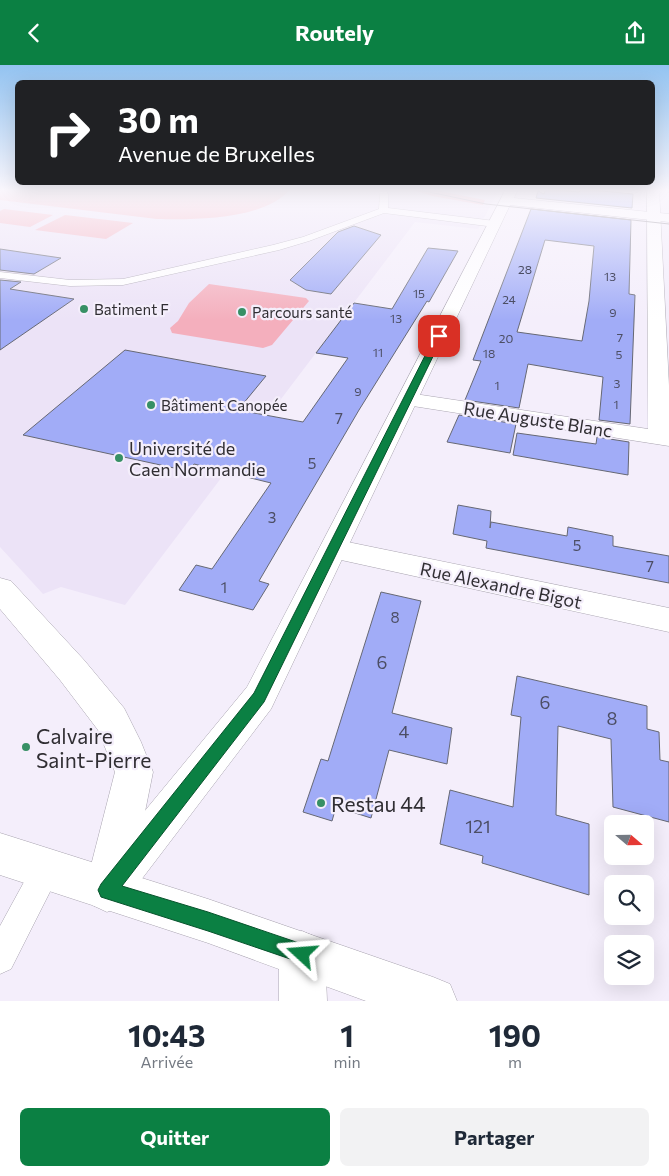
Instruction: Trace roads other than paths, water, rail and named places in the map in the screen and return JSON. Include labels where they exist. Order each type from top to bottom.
[{"type":"street","points":[[107,890],[259,697],[491,233]]},
{"type":"street","points":[[662,233],[665,438]]},
{"type":"street","name":"Rue Auguste Blanc","points":[[408,399],[665,438]]},
{"type":"street","name":"Rue Alexandre Bigot","points":[[333,549],[669,620]]},
{"type":"street","points":[[0,589],[78,677],[111,719],[123,742],[134,772],[107,890]]},
{"type":"street","points":[[0,854],[208,921],[433,1001]]},
{"type":"street","points":[[302,954],[303,1001]]},
{"type":"lane","points":[[0,275],[70,283],[123,281],[275,248],[323,233]]},
{"type":"lane","points":[[0,958],[46,870]]},
{"type":"place","name":"Batiment F","points":[[84,309]]},
{"type":"place","name":"Parcours santé","points":[[242,312]]},
{"type":"place","name":"Bâtiment Canopée","points":[[151,405]]},
{"type":"place","name":"Université de Caen Normandie","points":[[119,458]]},
{"type":"place","name":"Calvaire Saint-Pierre","points":[[26,747]]},
{"type":"place","name":"Restau 44","points":[[321,803]]}]
